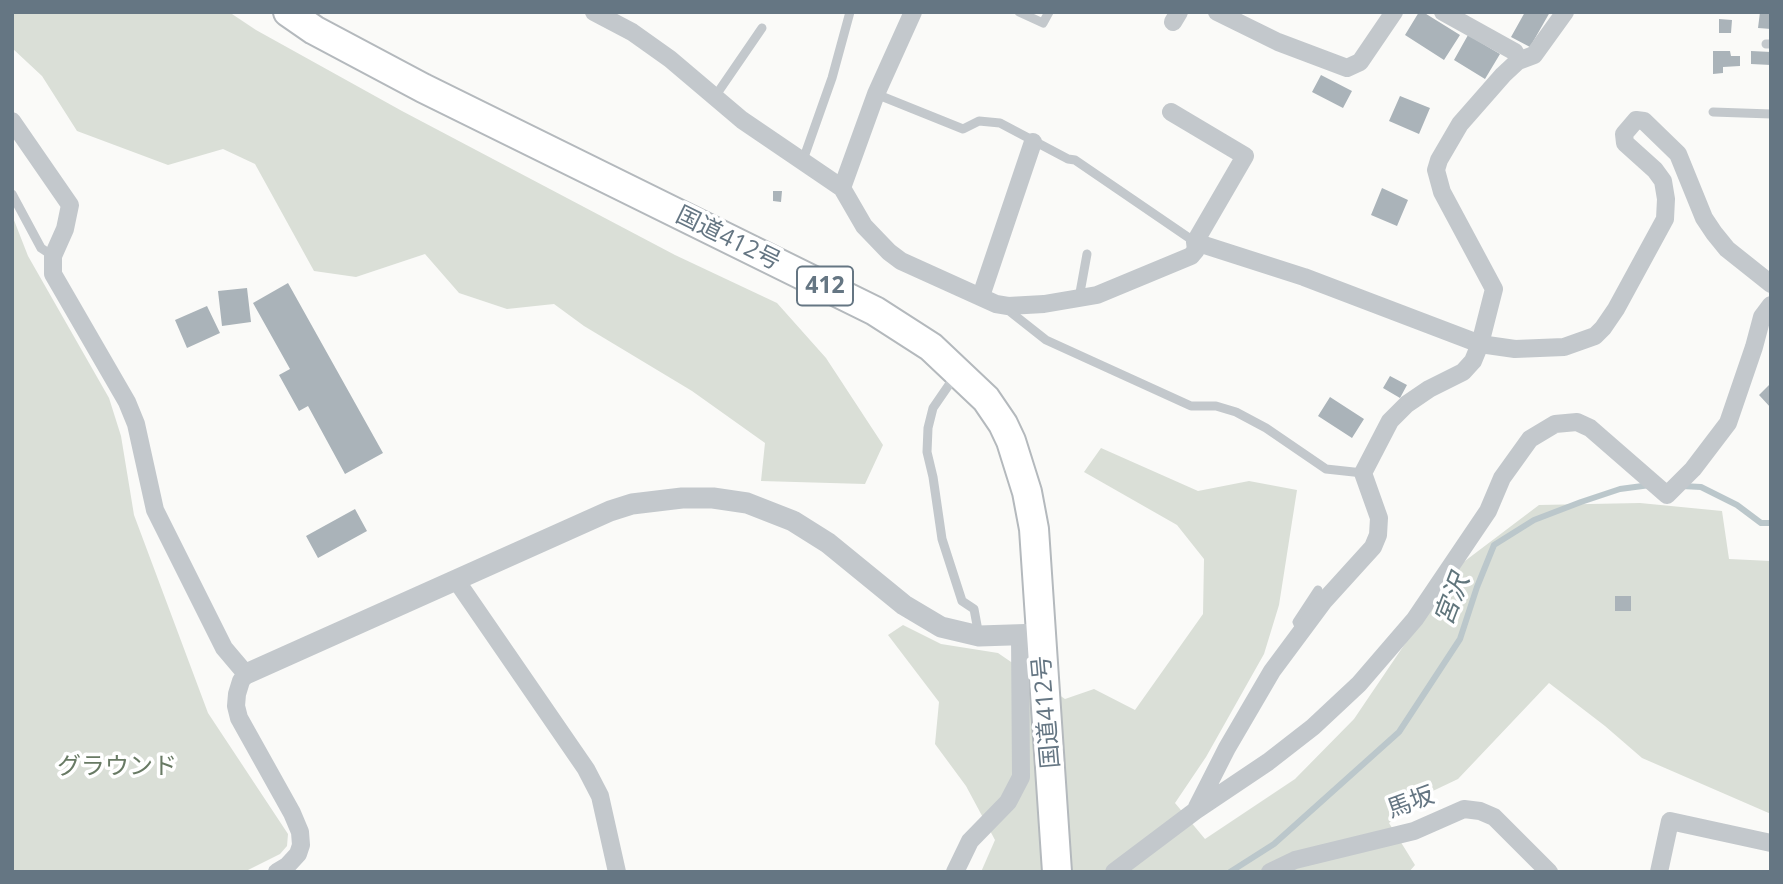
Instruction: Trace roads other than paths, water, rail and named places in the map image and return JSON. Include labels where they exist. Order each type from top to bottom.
[{"type":"highway","name":"国道412号","points":[[288,12],[314,30],[423,88],[875,312],[931,347],[986,399],[1003,424],[1024,480],[1034,528],[1030,634],[1053,793],[1057,872]]},
{"type":"street","points":[[594,12],[632,32],[670,59],[742,120],[842,188],[864,226],[901,261],[996,304],[1044,304],[1097,295],[1191,256],[1196,250],[1195,243],[1245,156],[1171,112]]},
{"type":"street","points":[[842,188],[876,94],[913,12]]},
{"type":"street","points":[[1217,12],[1278,43],[1347,68],[1360,62],[1394,12]]},
{"type":"street","points":[[1443,12],[1515,51],[1518,61]]},
{"type":"street","points":[[1195,811],[1227,748],[1266,682],[1324,601],[1373,547],[1378,535],[1379,518],[1363,473],[1390,421],[1407,404],[1429,389],[1463,372],[1473,361],[1480,344],[1493,289],[1442,192],[1436,170],[1460,124],[1518,61],[1534,55],[1565,12]]},
{"type":"street","points":[[1195,243],[1304,277],[1480,344],[1515,349],[1563,347],[1595,336],[1616,309],[1665,219],[1663,181],[1655,170],[1625,143],[1624,134],[1636,120],[1644,121],[1678,154],[1704,218],[1727,249],[1771,284]]},
{"type":"street","points":[[12,121],[70,205],[65,229],[53,256],[53,274],[127,402],[136,424],[155,510],[224,648],[246,674]]},
{"type":"street","points":[[981,296],[1033,142]]},
{"type":"street","points":[[1114,872],[1195,811],[1268,762],[1313,727],[1359,684],[1415,619],[1488,511],[1502,478],[1517,454],[1536,435],[1555,424],[1577,422],[1590,428],[1667,495],[1693,469],[1728,423],[1762,317],[1771,304]]},
{"type":"street","points":[[277,872],[298,854],[301,845],[300,832],[239,718],[237,694],[246,674],[610,511],[657,499],[713,498],[747,503],[793,521],[828,543],[923,618],[951,630],[979,636],[1030,634],[1021,777],[1008,802],[970,841],[955,872]]},
{"type":"street","points":[[456,580],[586,769],[600,796],[617,872]]},
{"type":"street","name":"馬坂","points":[[1270,872],[1295,860],[1414,831],[1464,809],[1494,817],[1549,872]]},
{"type":"street","points":[[1659,872],[1670,821],[1771,843]]},
{"type":"lane","points":[[803,160],[832,78],[850,12]]},
{"type":"lane","points":[[1019,12],[1043,23],[1049,12]]},
{"type":"lane","points":[[714,98],[762,28]]},
{"type":"lane","points":[[876,94],[963,129],[979,121],[991,120],[1074,160],[1195,243]]},
{"type":"lane","points":[[1713,112],[1771,114]]},
{"type":"lane","points":[[12,194],[41,248],[53,256]]},
{"type":"lane","points":[[1079,298],[1087,254]]},
{"type":"lane","points":[[1008,306],[1008,310],[1046,340],[1191,406],[1216,406],[1236,412],[1266,428],[1326,469],[1363,473]]},
{"type":"lane","points":[[959,372],[933,408],[928,428],[927,452],[942,539],[962,601],[974,609],[979,636]]},
{"type":"lane","points":[[1301,631],[1297,622],[1318,590]]},
{"type":"waterway","name":"宮沢","points":[[1230,872],[1274,844],[1399,732],[1460,639],[1494,545],[1534,520],[1620,489],[1650,485]]},
{"type":"waterway","name":"宮沢","points":[[1682,486],[1701,487],[1737,505],[1761,523],[1771,523]]},
{"type":"park label","name":"グラウンド","points":[[117,767]]}]
